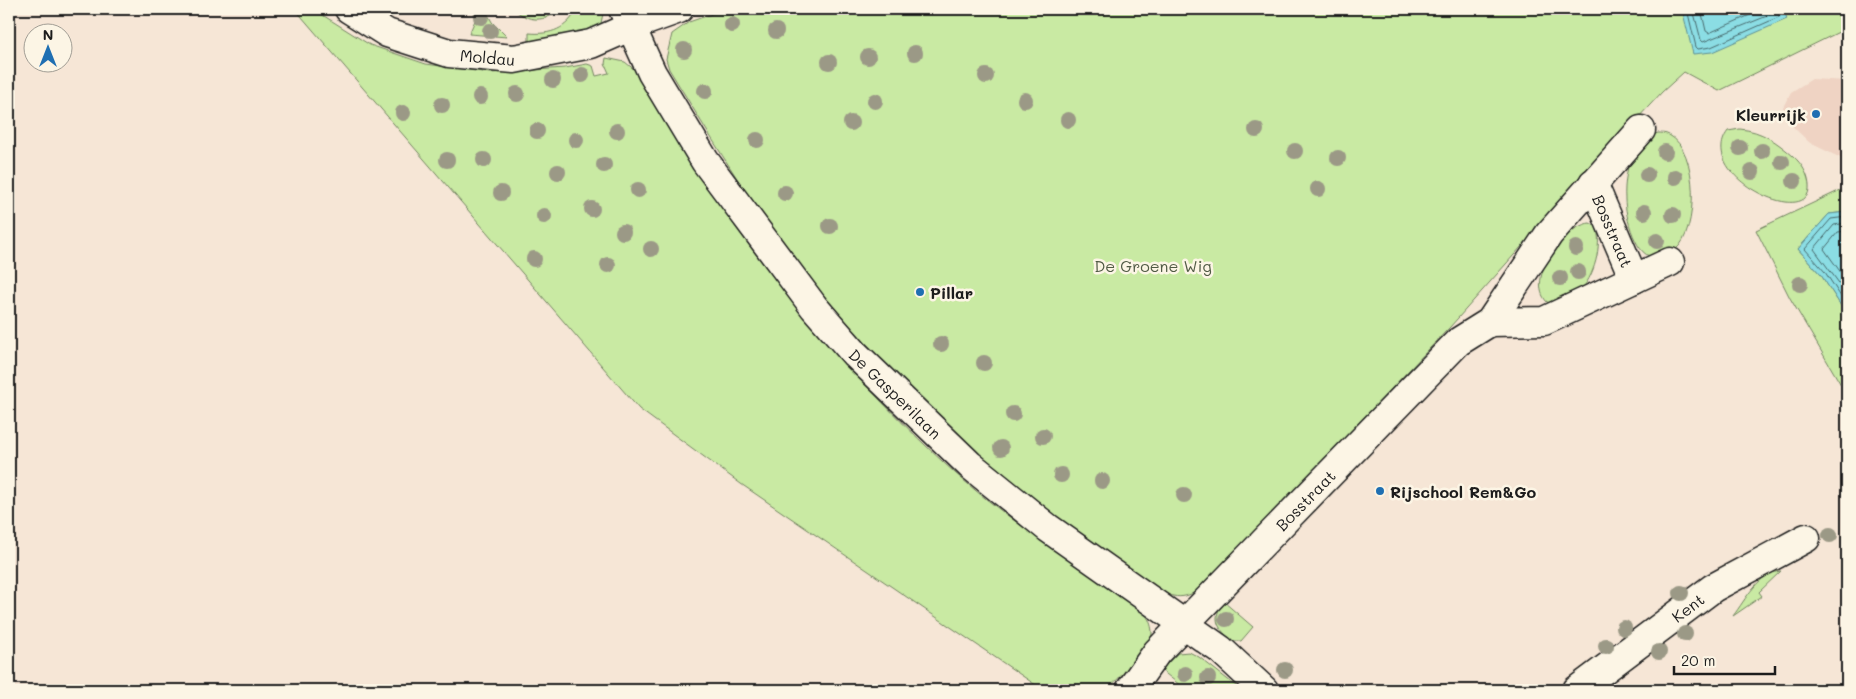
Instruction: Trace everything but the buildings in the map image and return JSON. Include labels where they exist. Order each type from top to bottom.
[{"type":"street","name":"Moldau","points":[[349,9],[387,33],[448,53],[514,59],[591,44],[628,17],[679,9]]},
{"type":"street","name":"De Gasperilaan","points":[[628,17],[652,73],[704,161],[814,307],[855,354],[970,465],[1048,528],[1221,650],[1264,690]]},
{"type":"street","name":"Bosstraat","points":[[1130,690],[1157,652],[1458,342],[1490,322],[1549,234],[1640,130]]},
{"type":"street","name":"Bosstraat","points":[[1593,183],[1634,279]]},
{"type":"street","name":"Bosstraat","points":[[1490,322],[1544,321],[1670,262]]},
{"type":"street","name":"Kent","points":[[1577,690],[1713,588],[1806,538]]},
{"type":"shaded area","name":"Kleurrijk","points":[[1812,79],[1847,81],[1847,161],[1810,143],[1788,122],[1783,107],[1791,92]]},
{"type":"green space","points":[[295,9],[313,9],[370,45],[426,64],[490,73],[565,68],[587,64],[593,66],[596,76],[609,73],[605,64],[606,58],[625,62],[636,71],[678,142],[751,248],[848,366],[918,439],[955,473],[1025,529],[1146,615],[1152,629],[1152,634],[1146,647],[1107,690],[1043,690],[741,484],[639,409]]},
{"type":"green space","points":[[480,9],[485,9],[492,22],[507,37],[469,34]]},
{"type":"green space","points":[[514,9],[559,9],[548,17],[536,19],[525,16]]},
{"type":"green space","points":[[577,9],[604,9],[601,23],[595,30],[529,44],[529,33],[544,33],[558,29],[573,16]]},
{"type":"green space","name":"De Groene Wig","points":[[726,9],[1847,9],[1847,28],[1719,91],[1684,72],[1662,92],[1586,174],[1450,327],[1216,573],[1192,594],[1180,597],[1166,593],[1142,579],[1021,489],[976,451],[891,370],[851,327],[779,239],[722,155],[669,69],[666,59],[672,34],[689,22]]},
{"type":"green space","points":[[1740,129],[1755,132],[1769,138],[1796,159],[1804,169],[1809,185],[1805,198],[1793,202],[1776,200],[1757,192],[1740,180],[1727,165],[1722,148],[1728,131]]},
{"type":"green space","points":[[1658,133],[1668,134],[1679,144],[1686,157],[1690,173],[1692,210],[1683,241],[1674,251],[1657,257],[1643,252],[1633,236],[1627,215],[1625,193],[1628,168],[1634,151],[1645,140]]},
{"type":"green space","points":[[1847,187],[1847,212],[1829,214],[1798,249],[1821,275],[1847,315],[1847,395],[1790,298],[1756,230]]},
{"type":"green space","points":[[1590,223],[1596,226],[1598,252],[1589,278],[1576,294],[1554,304],[1547,302],[1541,292],[1541,280],[1550,255],[1569,233],[1579,226]]},
{"type":"green space","points":[[1781,571],[1759,592],[1762,596],[1733,616],[1759,582],[1766,576]]},
{"type":"green space","points":[[1224,602],[1253,627],[1241,641],[1233,641],[1218,624],[1218,614]]},
{"type":"green space","points":[[1189,652],[1199,657],[1241,690],[1186,690],[1161,670],[1178,653]]},
{"type":"water","points":[[1682,9],[1784,9],[1787,19],[1712,52],[1693,54]]},
{"type":"water","points":[[1847,212],[1847,315],[1821,275],[1798,249],[1829,214]]},
{"type":"place","name":"Kleurrijk","points":[[1816,114]]},
{"type":"place","name":"Pillar","points":[[920,292]]},
{"type":"place","name":"Rijschool Rem&Go","points":[[1380,491]]}]
